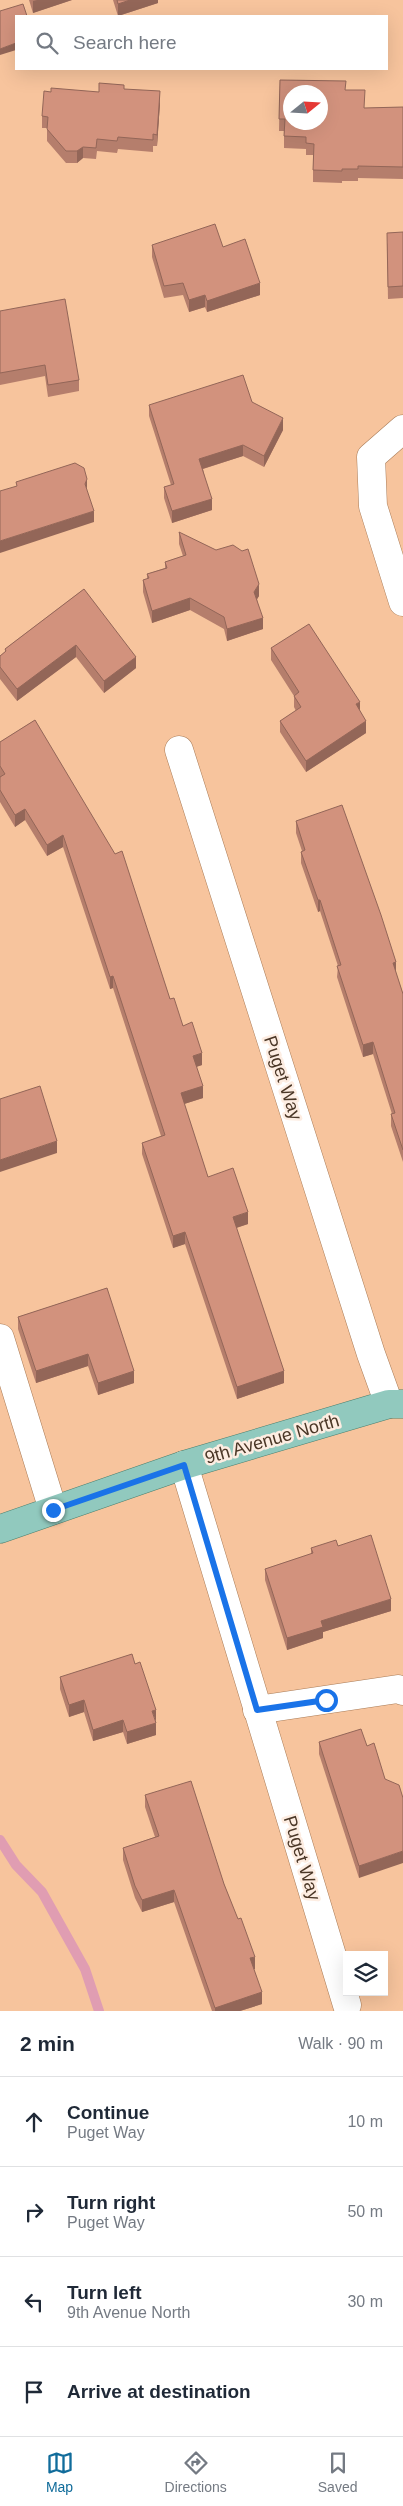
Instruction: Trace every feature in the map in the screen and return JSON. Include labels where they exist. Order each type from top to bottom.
[{"type":"main road","name":"9th Avenue North","points":[[0,1529],[184,1465],[396,1404]]},
{"type":"street","points":[[403,429],[371,457],[373,506],[403,602]]},
{"type":"street","name":"Puget Way","points":[[179,750],[377,1370],[396,1404]]},
{"type":"street","points":[[0,1338],[53,1510]]},
{"type":"street","name":"Puget Way","points":[[184,1465],[347,2006]]},
{"type":"street","points":[[257,1710],[398,1689],[403,1691]]},
{"type":"building","points":[[117,0],[130,0],[118,4]]},
{"type":"building","points":[[23,4],[27,15],[15,15],[15,43],[0,49],[0,11]]},
{"type":"building","points":[[280,80],[346,81],[345,90],[365,90],[364,108],[403,107],[403,167],[358,166],[358,169],[342,169],[342,171],[313,170],[314,144],[306,143],[306,137],[284,136],[284,130],[328,130],[328,85],[283,85],[283,119],[279,119]]},
{"type":"building","points":[[99,83],[124,85],[124,89],[160,91],[157,135],[153,134],[153,140],[118,137],[117,141],[97,139],[96,148],[83,147],[77,151],[66,151],[47,129],[48,117],[42,116],[44,91],[51,92],[51,88],[99,92]]},
{"type":"building","points":[[215,224],[223,247],[245,239],[260,283],[207,301],[205,295],[189,300],[183,283],[164,286],[152,245]]},
{"type":"building","points":[[403,232],[403,286],[388,287],[387,233]]},
{"type":"building","points":[[65,299],[79,380],[48,385],[45,365],[0,373],[0,311]]},
{"type":"building","points":[[243,375],[252,402],[283,418],[264,456],[243,445],[199,459],[212,499],[172,511],[164,487],[174,484],[149,405]]},
{"type":"building","points":[[75,463],[84,468],[87,479],[85,484],[94,511],[0,541],[0,491],[17,486],[16,482]]},
{"type":"building","points":[[179,532],[216,550],[233,545],[242,551],[248,549],[259,584],[254,592],[263,618],[227,629],[224,617],[190,598],[152,611],[143,580],[149,578],[147,574],[167,568],[165,562],[186,555]]},
{"type":"building","points":[[84,589],[136,657],[104,681],[76,645],[17,689],[0,667],[0,656],[6,651],[5,649]]},
{"type":"building","points":[[309,624],[360,702],[356,704],[366,721],[306,761],[280,721],[301,707],[294,696],[299,692],[271,648]]},
{"type":"building","points":[[35,720],[115,854],[122,851],[170,999],[174,998],[183,1026],[192,1022],[202,1053],[193,1056],[203,1086],[181,1093],[208,1177],[233,1168],[248,1212],[233,1217],[284,1371],[237,1387],[185,1232],[173,1236],[142,1143],[165,1135],[113,976],[110,977],[63,835],[47,845],[25,809],[15,815],[0,790],[0,777],[5,774],[0,766],[0,742]]},
{"type":"building","points":[[342,805],[381,915],[396,962],[393,963],[403,994],[403,1150],[391,1114],[395,1113],[373,1042],[363,1045],[337,966],[341,965],[320,900],[318,900],[301,852],[305,850],[296,821]]},
{"type":"building","points":[[40,1086],[57,1141],[0,1160],[0,1099]]},
{"type":"building","points":[[107,1288],[134,1371],[98,1383],[88,1354],[36,1371],[18,1317]]},
{"type":"building","points":[[371,1535],[391,1599],[321,1621],[323,1627],[287,1638],[265,1569],[313,1553],[311,1548],[336,1540],[338,1546]]},
{"type":"building","points":[[132,1654],[135,1664],[140,1662],[156,1710],[152,1711],[156,1723],[127,1732],[123,1720],[93,1730],[84,1700],[69,1705],[60,1677]]},
{"type":"building","points":[[361,1729],[367,1746],[374,1743],[385,1779],[399,1785],[403,1798],[403,1851],[359,1866],[319,1742]]},
{"type":"building","points":[[191,1781],[224,1884],[238,1919],[241,1918],[255,1957],[250,1958],[262,1992],[215,2008],[174,1890],[142,1900],[135,1886],[123,1848],[159,1836],[145,1795]]},
{"type":"waterway","points":[[0,1840],[16,1865],[42,1892],[85,1969],[99,2011]]},
{"type":"route","points":[[53,1510],[184,1465],[257,1710],[326,1700]]}]
